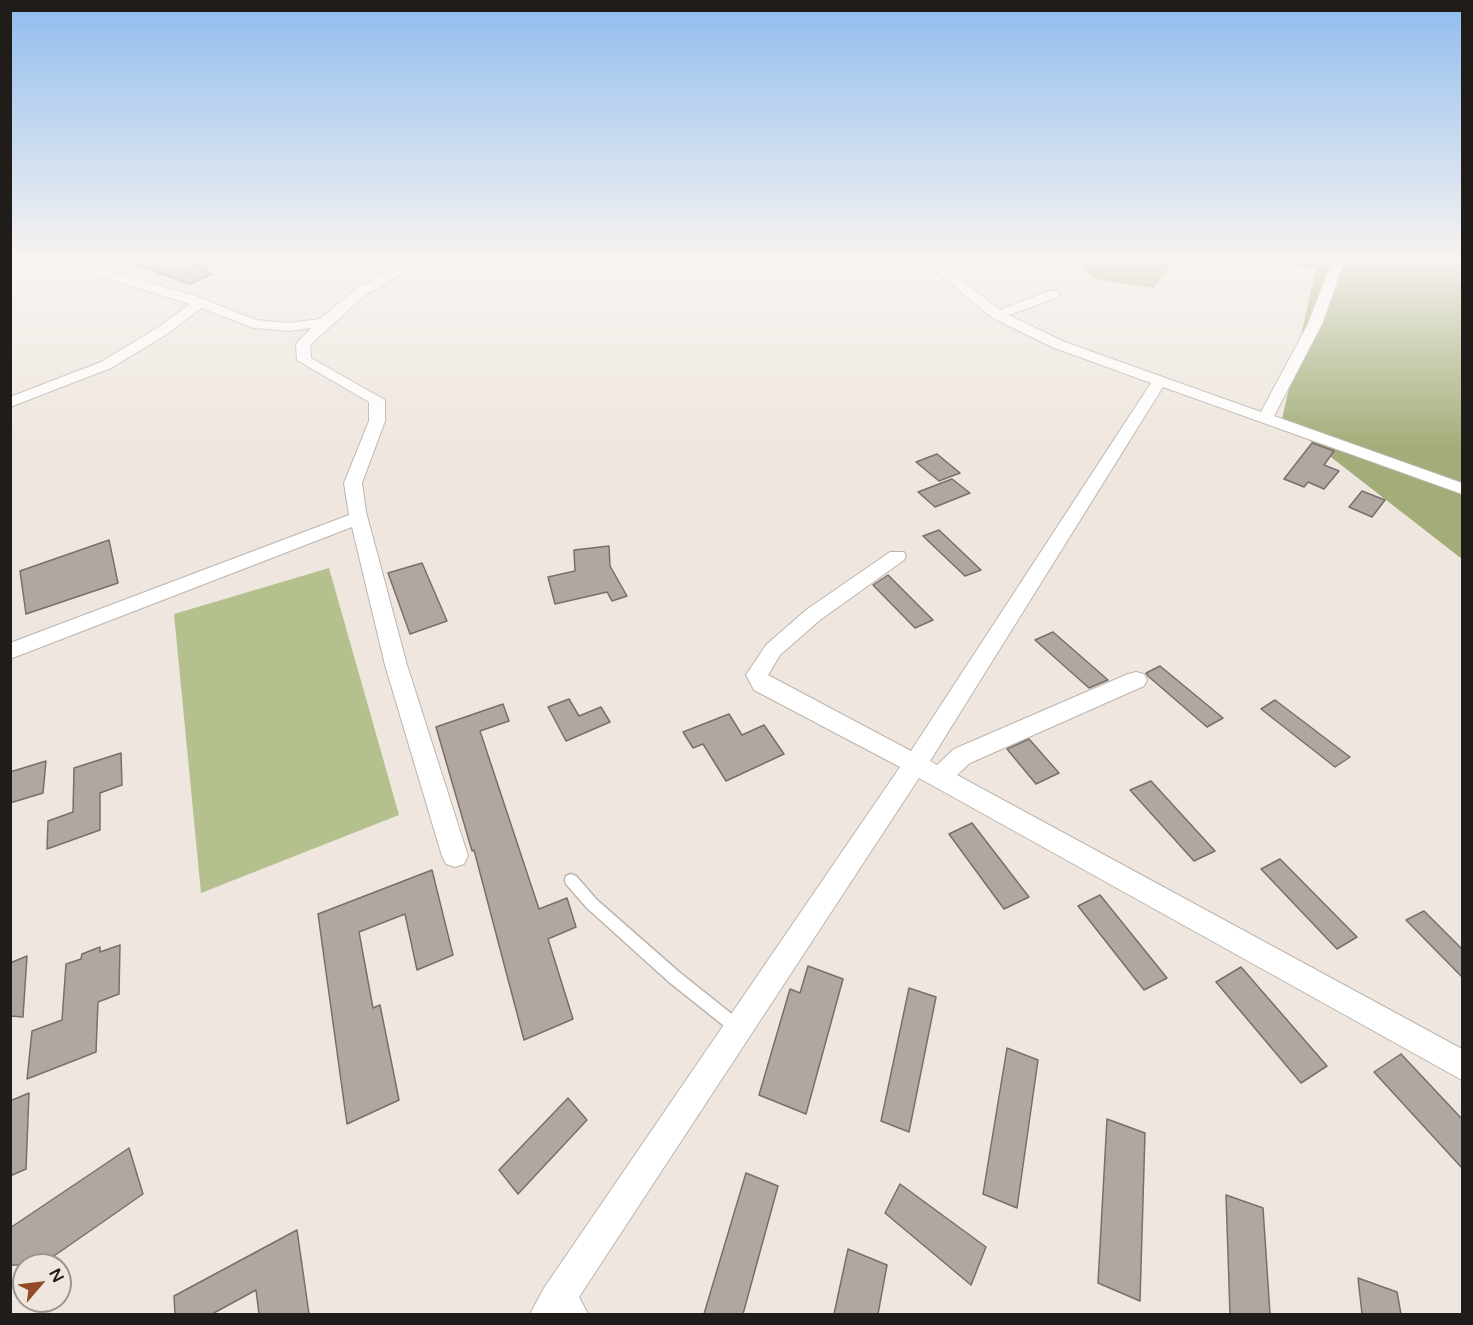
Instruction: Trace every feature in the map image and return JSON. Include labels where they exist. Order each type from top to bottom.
[{"type":"street","points":[[10,403],[106,365],[173,323]]},
{"type":"street","points":[[254,323],[289,327],[318,323]]},
{"type":"street","points":[[323,323],[303,344],[304,360],[377,400],[376,421],[353,483],[359,518],[396,665],[455,856]]},
{"type":"street","points":[[1014,323],[1057,344],[1462,489]]},
{"type":"street","points":[[1265,419],[1316,323]]},
{"type":"street","points":[[558,1310],[738,1029],[915,764],[1159,381]]},
{"type":"street","points":[[10,651],[359,518]]},
{"type":"street","points":[[897,556],[813,615],[786,638],[762,664],[757,675],[762,684],[941,778],[1462,1065]]},
{"type":"street","points":[[941,778],[962,756],[1137,680]]},
{"type":"lane","points":[[571,880],[592,904],[674,977],[738,1029]]},
{"type":"green space","points":[[1304,323],[1462,323],[1462,559],[1282,419]]},
{"type":"green space","points":[[329,568],[399,815],[201,893],[174,614]]},
{"type":"building","points":[[1312,443],[1334,451],[1324,465],[1339,471],[1324,489],[1308,482],[1304,487],[1284,479]]},
{"type":"building","points":[[937,454],[960,473],[939,481],[916,462]]},
{"type":"building","points":[[952,479],[970,493],[935,507],[918,492]]},
{"type":"building","points":[[1362,491],[1385,500],[1372,517],[1349,507]]},
{"type":"building","points":[[939,530],[981,570],[965,576],[923,536]]},
{"type":"building","points":[[109,540],[118,583],[26,614],[20,571]]},
{"type":"building","points":[[609,546],[610,566],[627,596],[612,601],[607,592],[555,604],[548,577],[575,571],[574,550]]},
{"type":"building","points":[[422,563],[447,621],[410,634],[388,573]]},
{"type":"building","points":[[888,575],[933,620],[915,628],[873,585]]},
{"type":"building","points":[[1053,632],[1108,680],[1089,688],[1035,640]]},
{"type":"building","points":[[1160,666],[1223,718],[1207,727],[1146,673]]},
{"type":"building","points":[[569,699],[579,716],[601,707],[610,722],[566,741],[548,707]]},
{"type":"building","points":[[1275,700],[1350,757],[1335,767],[1261,709]]},
{"type":"building","points":[[503,704],[509,721],[480,731],[539,909],[567,898],[576,927],[548,939],[573,1019],[524,1040],[474,850],[472,851],[436,727]]},
{"type":"building","points":[[729,714],[742,735],[764,725],[784,754],[726,781],[703,744],[693,748],[683,732]]},
{"type":"building","points":[[1029,739],[1059,773],[1036,784],[1007,749]]},
{"type":"building","points":[[121,753],[122,785],[100,793],[100,830],[47,849],[48,821],[73,812],[74,768]]},
{"type":"building","points":[[46,761],[43,793],[10,803],[10,772]]},
{"type":"building","points":[[1151,781],[1215,851],[1194,861],[1130,790]]},
{"type":"building","points":[[972,823],[1029,897],[1004,909],[949,834]]},
{"type":"building","points":[[1280,859],[1357,937],[1337,949],[1261,869]]},
{"type":"building","points":[[432,870],[453,955],[417,970],[405,914],[359,932],[373,1008],[380,1005],[399,1100],[347,1124],[318,914]]},
{"type":"building","points":[[1100,895],[1167,978],[1144,990],[1078,906]]},
{"type":"building","points":[[1424,911],[1462,949],[1462,977],[1406,920]]},
{"type":"building","points":[[120,945],[119,994],[98,1002],[96,1052],[27,1079],[32,1031],[62,1020],[66,964],[81,959],[82,954],[100,947],[100,952]]},
{"type":"building","points":[[27,956],[23,1017],[10,1016],[10,963]]},
{"type":"building","points":[[808,966],[843,979],[806,1114],[759,1095],[790,989],[800,993]]},
{"type":"building","points":[[1241,967],[1327,1066],[1301,1083],[1216,982]]},
{"type":"building","points":[[909,988],[936,997],[909,1132],[881,1121]]},
{"type":"building","points":[[1007,1048],[1038,1060],[1017,1208],[983,1194]]},
{"type":"building","points":[[1401,1054],[1462,1119],[1462,1168],[1374,1072]]},
{"type":"building","points":[[29,1093],[26,1169],[10,1176],[10,1101]]},
{"type":"building","points":[[568,1098],[587,1120],[518,1194],[499,1170]]},
{"type":"building","points":[[1107,1119],[1145,1133],[1140,1301],[1098,1283]]},
{"type":"building","points":[[129,1148],[143,1194],[58,1253],[12,1253],[12,1265],[10,1265],[10,1228]]},
{"type":"building","points":[[746,1173],[778,1186],[743,1314],[704,1314]]},
{"type":"building","points":[[900,1184],[986,1247],[971,1285],[885,1213]]},
{"type":"building","points":[[1226,1195],[1263,1208],[1270,1314],[1230,1314]]},
{"type":"building","points":[[297,1230],[309,1314],[259,1314],[256,1290],[212,1314],[175,1314],[174,1296]]},
{"type":"building","points":[[848,1249],[887,1265],[878,1314],[834,1314]]},
{"type":"building","points":[[1358,1278],[1397,1292],[1401,1314],[1362,1314]]}]
